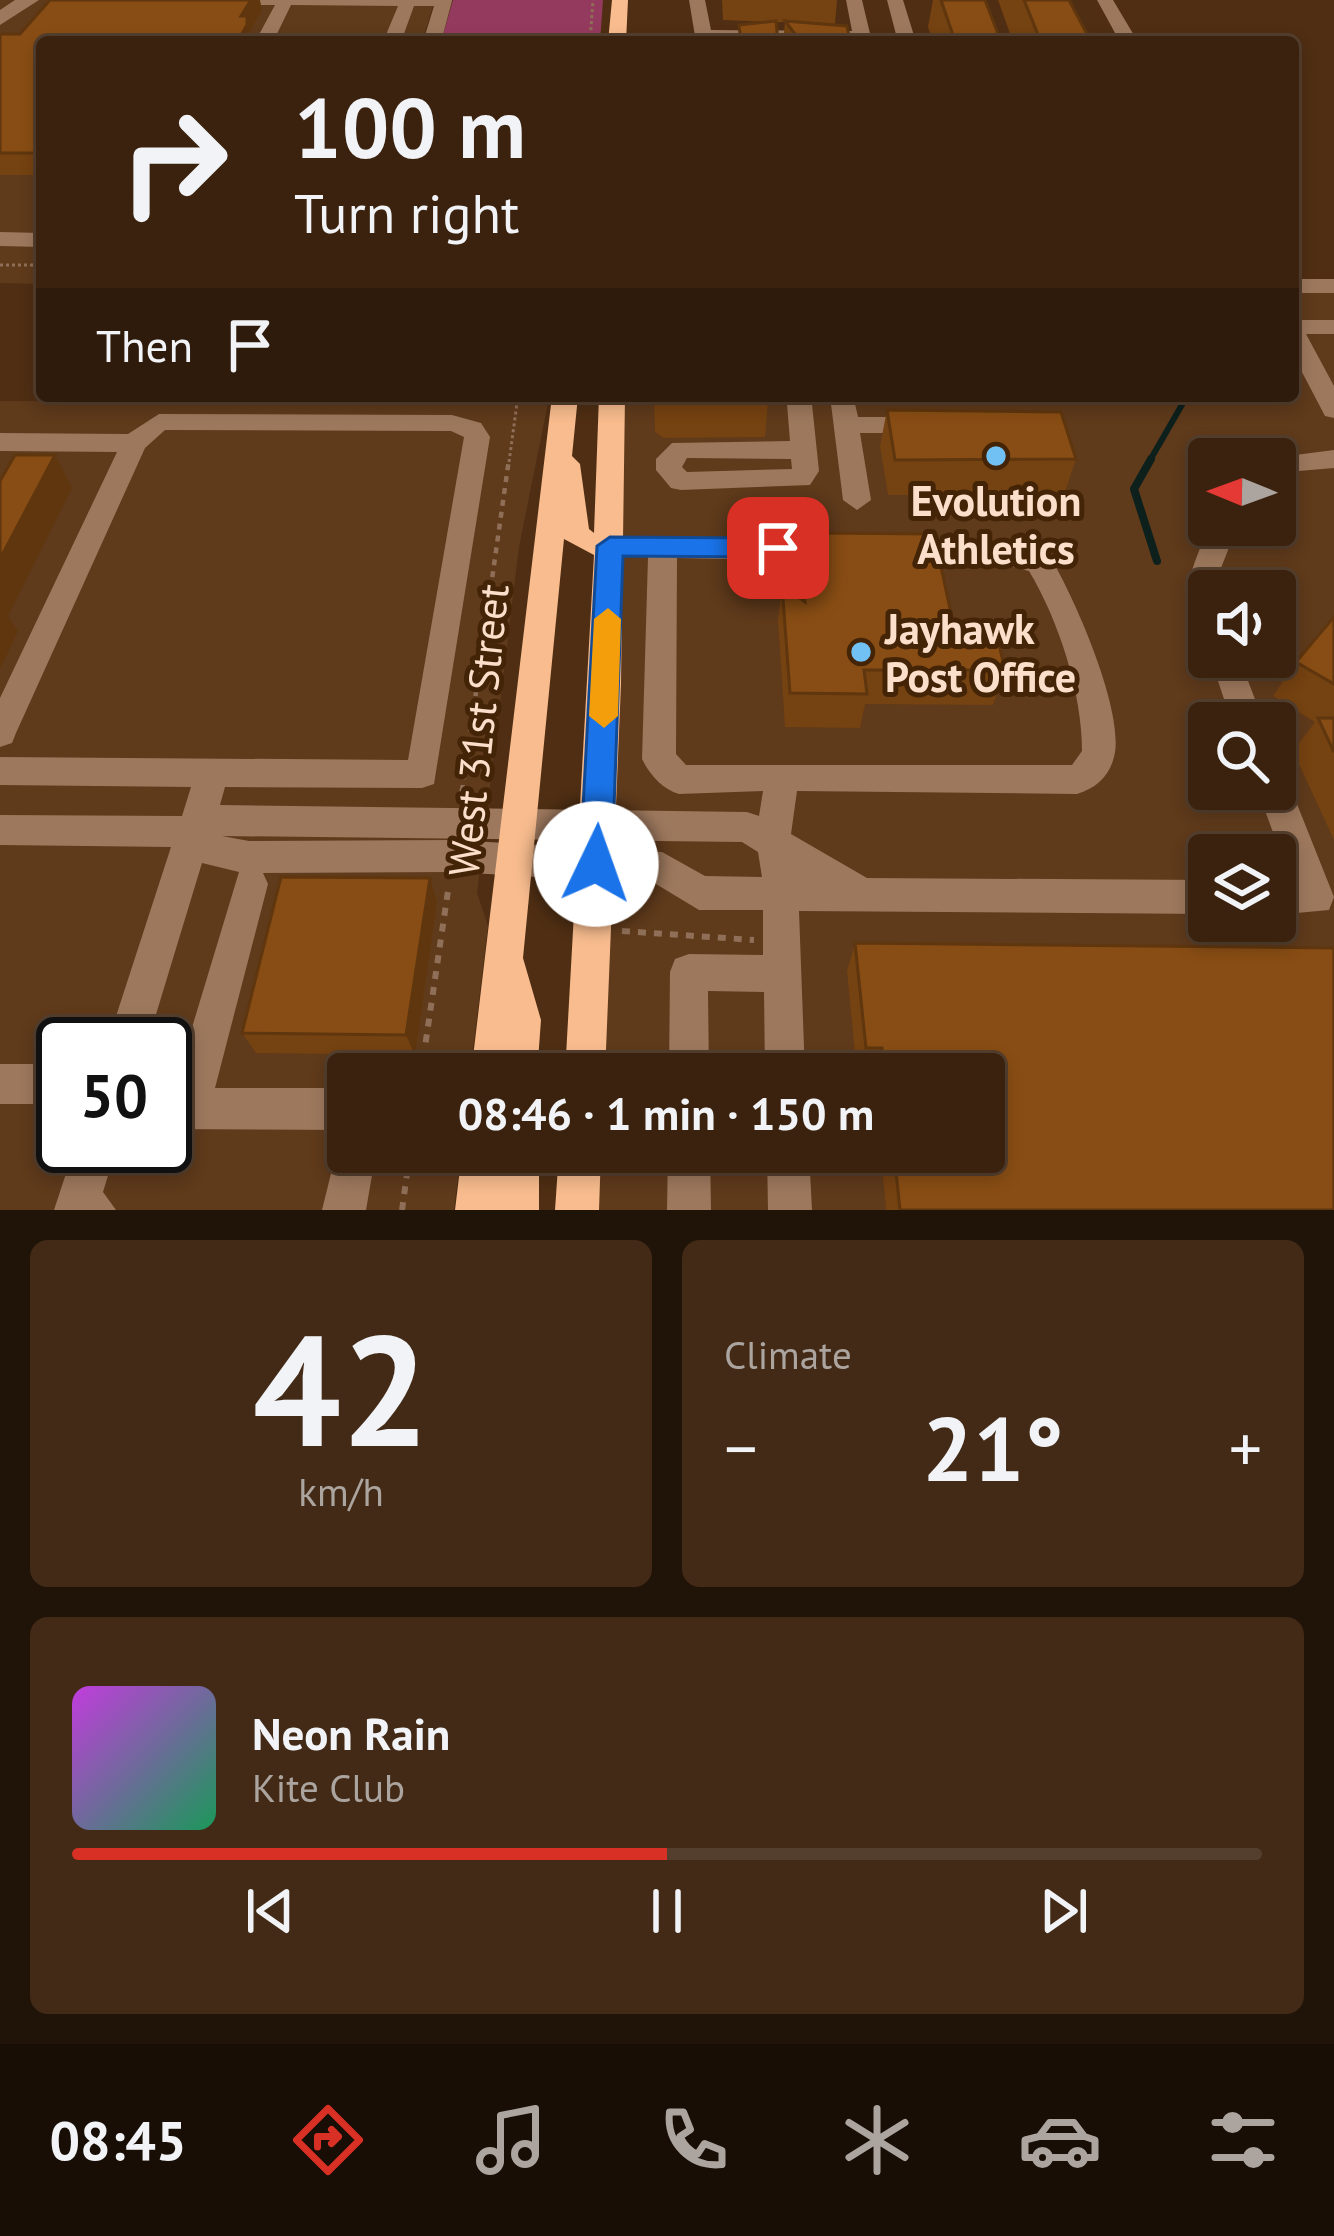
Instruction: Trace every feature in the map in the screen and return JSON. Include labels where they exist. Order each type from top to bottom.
[{"type":"main road","points":[[617,36],[620,0]]},
{"type":"main road","name":"West 31st Street","points":[[492,1053],[564,402]]},
{"type":"main road","points":[[586,1053],[610,546],[612,402]]},
{"type":"main road","points":[[560,434],[573,488],[575,534],[592,545],[610,546]]},
{"type":"main road","points":[[504,942],[521,1020],[519,1053]]},
{"type":"main road","points":[[477,1210],[481,1173]]},
{"type":"main road","points":[[517,1210],[518,1173]]},
{"type":"main road","points":[[577,1210],[579,1173]]},
{"type":"street","points":[[0,20],[14,6],[31,0]]},
{"type":"street","points":[[181,0],[444,0],[434,36]]},
{"type":"street","points":[[267,36],[286,0]]},
{"type":"street","points":[[394,36],[408,0]]},
{"type":"street","points":[[698,0],[703,36]]},
{"type":"street","points":[[854,0],[861,36]]},
{"type":"street","points":[[895,0],[905,36]]},
{"type":"street","points":[[1105,0],[1126,36]]},
{"type":"street","points":[[0,239],[36,240]]},
{"type":"street","points":[[1299,286],[1334,286]]},
{"type":"street","points":[[1299,330],[1334,327]]},
{"type":"street","points":[[1299,342],[1334,410]]},
{"type":"street","points":[[799,402],[804,450]]},
{"type":"street","points":[[844,411],[937,402]]},
{"type":"street","points":[[844,411],[975,426],[978,402]]},
{"type":"street","points":[[0,733],[134,443],[159,422],[311,409],[472,429],[477,437],[422,774],[0,771]]},
{"type":"street","points":[[844,411],[856,500]]},
{"type":"street","points":[[0,442],[134,443]]},
{"type":"street","points":[[1296,462],[1334,459]]},
{"type":"street","points":[[610,546],[989,551],[1027,558],[1047,574],[1058,610],[1069,623],[1099,732],[1099,755],[1091,772],[1077,780],[719,776],[687,782],[662,767],[663,547]]},
{"type":"street","points":[[136,1017],[213,772]]},
{"type":"street","points":[[782,777],[773,837],[779,872],[783,1053]]},
{"type":"street","points":[[0,830],[194,832],[223,819],[748,827],[773,837],[862,894]]},
{"type":"street","points":[[194,832],[214,852],[249,857],[513,860],[662,868],[699,893],[1188,897]]},
{"type":"street","points":[[1296,846],[1316,898],[1296,898]]},
{"type":"street","points":[[192,1062],[250,884]]},
{"type":"street","points":[[689,1053],[689,972],[779,957]]},
{"type":"street","points":[[0,1084],[36,1084]]},
{"type":"street","points":[[192,1108],[327,1109]]},
{"type":"street","points":[[88,1173],[76,1210],[94,1210]]},
{"type":"street","points":[[344,1210],[351,1173]]},
{"type":"street","points":[[689,1173],[689,1210]]},
{"type":"street","points":[[789,1173],[790,1210]]},
{"type":"path","points":[[590,36],[593,0]]},
{"type":"path","points":[[0,265],[36,265]]},
{"type":"path","points":[[462,794],[517,402]]},
{"type":"path","points":[[425,1053],[450,874]]},
{"type":"path","points":[[622,931],[779,957]]},
{"type":"path","points":[[402,1210],[407,1173]]},
{"type":"shaded area","points":[[0,0],[435,0],[424,36],[36,36],[36,284],[0,283]]},
{"type":"shaded area","points":[[453,0],[603,0],[600,36],[443,36]]},
{"type":"shaded area","points":[[1299,293],[1334,293],[1334,1210],[598,1210],[600,1173],[1005,1173],[1005,1053],[605,1053],[623,589],[623,402],[1299,402]]},
{"type":"shaded area","points":[[0,401],[548,403],[519,547],[477,893],[488,926],[473,1053],[327,1053],[327,1173],[458,1173],[454,1210],[0,1210]]},
{"type":"building","points":[[50,0],[251,0],[241,16],[247,16],[247,25],[241,36],[36,36],[36,153],[0,153],[0,34],[20,34]]},
{"type":"building","points":[[941,0],[985,0],[999,36],[953,35]]},
{"type":"building","points":[[1024,0],[1069,0],[1087,34],[1142,36],[1039,36]]},
{"type":"building","points":[[776,21],[777,36],[740,36],[739,25]]},
{"type":"building","points":[[785,21],[847,26],[849,36],[796,36]]},
{"type":"building","points":[[887,410],[1061,412],[1076,459],[895,460]]},
{"type":"building","points":[[15,455],[55,455],[0,559],[0,481]]},
{"type":"building","name":"Jayhawk Post Office","points":[[821,533],[934,534],[953,623],[994,623],[1005,670],[864,670],[867,694],[790,693],[782,585],[805,602],[800,545],[823,545]]},
{"type":"building","points":[[1334,617],[1334,684],[1296,662]]},
{"type":"building","points":[[1318,718],[1334,718],[1334,752]]},
{"type":"building","points":[[281,877],[430,878],[406,1035],[242,1033]]},
{"type":"building","points":[[855,943],[1334,948],[1334,1210],[900,1210],[896,1173],[1005,1173],[1005,1053],[883,1053],[882,1048],[866,1048]]},
{"type":"waterway","points":[[1149,462],[1184,402]]},
{"type":"waterway","points":[[1151,459],[1134,489],[1157,561]]},
{"type":"slow traffic","points":[[604,716],[608,619]]},
{"type":"place","name":"Evolution Athletics","points":[[996,456]]},
{"type":"place","name":"Jayhawk Post Office","points":[[861,652]]},
{"type":"route","points":[[596,864],[610,546],[778,548]]}]
